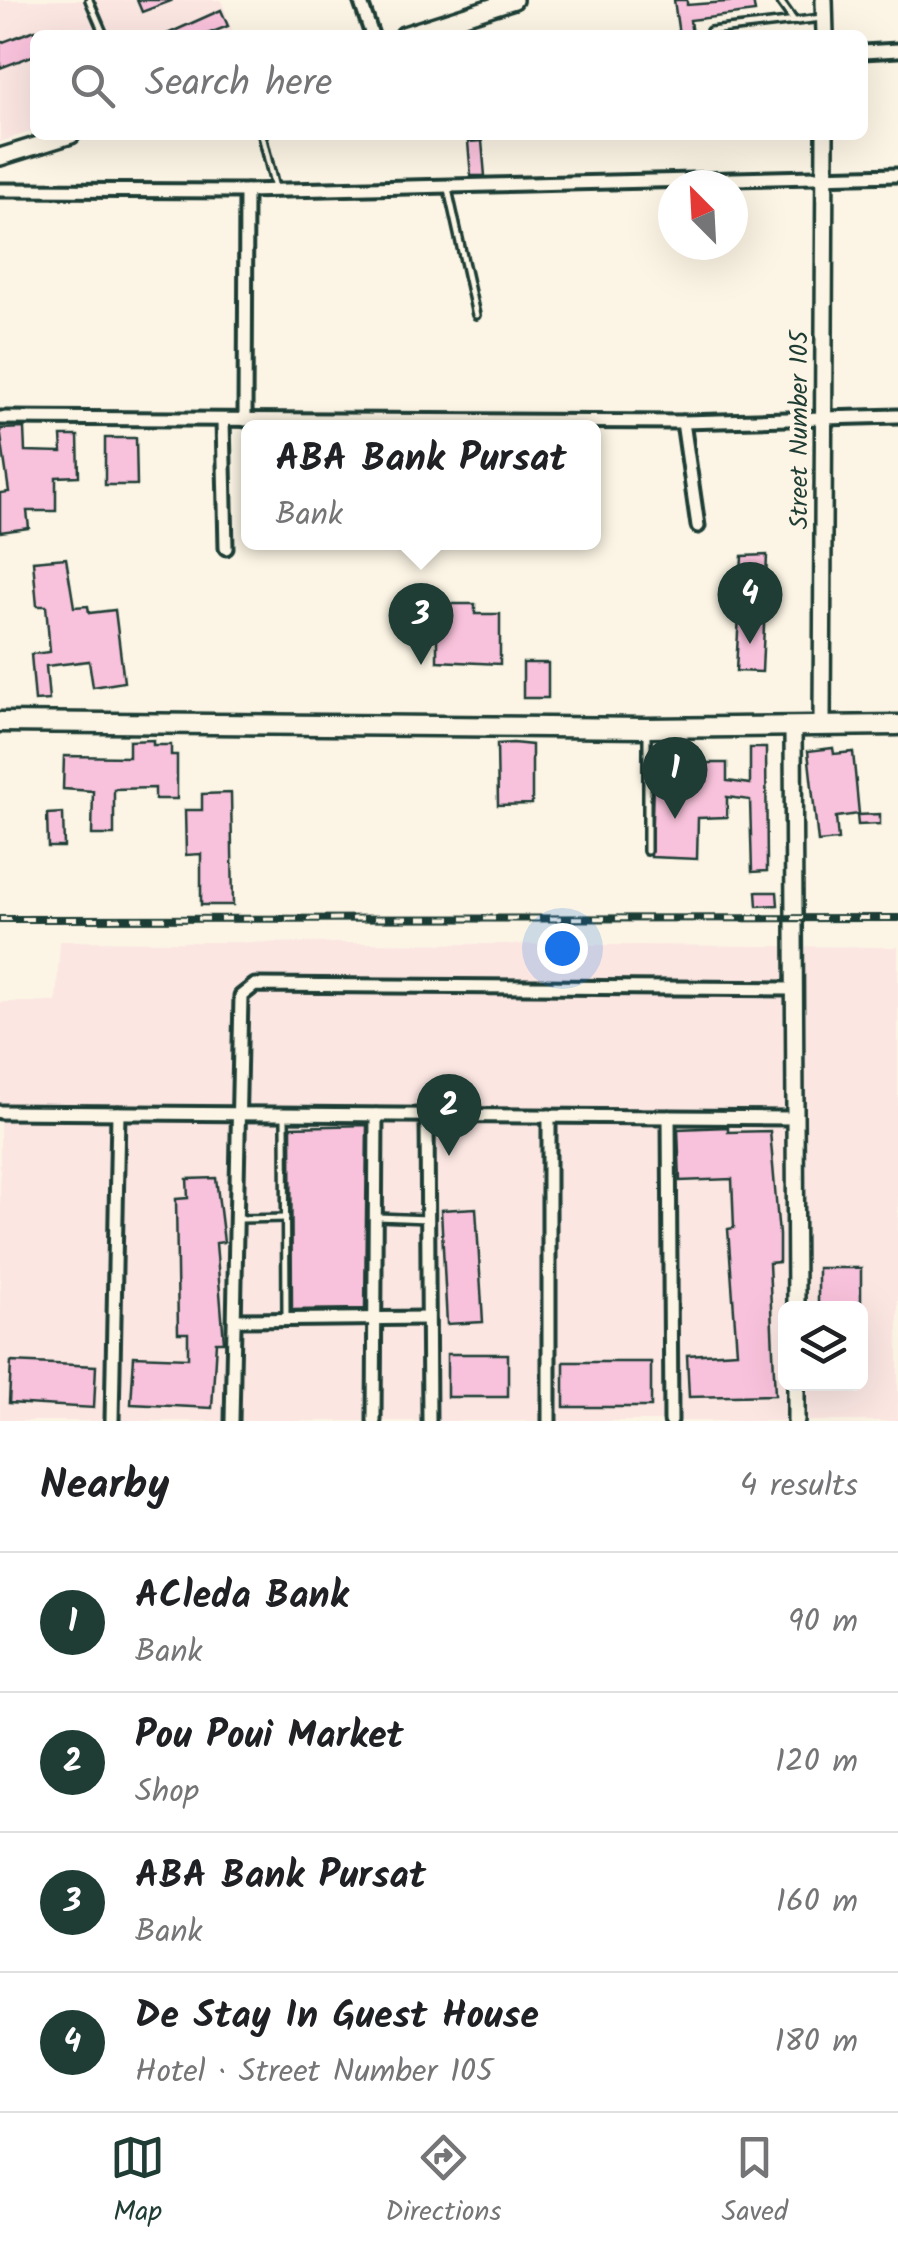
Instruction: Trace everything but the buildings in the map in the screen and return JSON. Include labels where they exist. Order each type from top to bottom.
[{"type":"main road","points":[[0,722],[647,728],[898,724]]},
{"type":"street","points":[[360,0],[370,30]]},
{"type":"street","points":[[420,30],[514,0]]},
{"type":"street","points":[[824,0],[825,27]]},
{"type":"street","points":[[868,52],[898,50]]},
{"type":"street","points":[[0,157],[55,140]]},
{"type":"street","name":"Street Number 105","points":[[822,726],[826,140]]},
{"type":"street","points":[[0,190],[246,191],[898,175]]},
{"type":"street","points":[[245,420],[246,191]]},
{"type":"street","points":[[601,422],[898,416]]},
{"type":"street","points":[[0,418],[241,420]]},
{"type":"street","points":[[223,421],[226,548]]},
{"type":"street","points":[[683,422],[698,526]]},
{"type":"street","points":[[792,726],[796,1301]]},
{"type":"street","points":[[232,1421],[241,996],[254,984],[794,989]]},
{"type":"street","points":[[0,1112],[795,1118]]},
{"type":"street","points":[[112,1421],[118,1113]]},
{"type":"street","points":[[374,1421],[376,1115]]},
{"type":"street","points":[[427,1115],[429,1421]]},
{"type":"street","points":[[549,1116],[549,1421]]},
{"type":"street","points":[[668,1117],[671,1421]]},
{"type":"street","points":[[235,1320],[427,1318]]},
{"type":"street","points":[[796,1391],[796,1421]]},
{"type":"lane","points":[[89,0],[102,30]]},
{"type":"lane","points":[[778,0],[794,20]]},
{"type":"lane","points":[[718,30],[794,20],[825,27]]},
{"type":"lane","points":[[263,140],[276,190]]},
{"type":"lane","points":[[448,186],[476,315]]},
{"type":"lane","points":[[647,728],[647,851]]},
{"type":"lane","points":[[285,1114],[286,1320]]},
{"type":"lane","points":[[375,1217],[427,1219]]},
{"type":"lane","points":[[236,1219],[286,1218]]},
{"type":"shaded area","points":[[0,0],[221,0],[232,30],[30,30],[30,132],[0,142]]},
{"type":"shaded area","points":[[60,941],[898,947],[898,1421],[0,1421],[0,1002],[56,1002]]},
{"type":"railway","points":[[0,919],[898,918]]},
{"type":"place","name":"De Stay In Guest House","points":[[750,644]]},
{"type":"place","name":"ABA Bank Pursat","points":[[421,665]]},
{"type":"place","name":"ACleda Bank","points":[[675,819]]},
{"type":"place","name":"Pou Poui Market","points":[[449,1156]]}]
